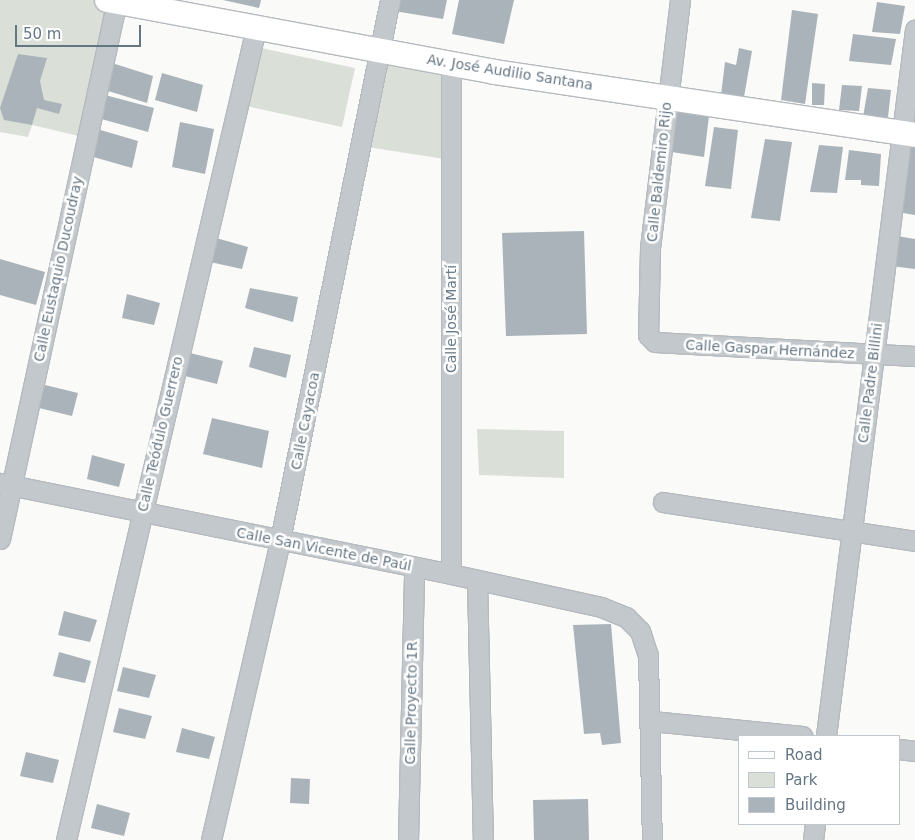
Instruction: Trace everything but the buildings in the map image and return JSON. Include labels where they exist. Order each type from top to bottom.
[{"type":"main road","name":"Av. José Audilio Santana","points":[[113,1],[380,49],[451,64],[910,134]]},
{"type":"street","name":"Calle Cayacoa","points":[[211,840],[280,540],[390,0]]},
{"type":"street","name":"Calle Baldemiro Rijo","points":[[655,342],[646,325],[667,97],[680,0]]},
{"type":"street","name":"Calle Eustaquio Ducoudray","points":[[0,539],[6,484],[113,1]]},
{"type":"street","name":"Calle Teódulo Guerrero","points":[[66,840],[256,28]]},
{"type":"street","name":"Calle Padre Billini","points":[[826,735],[873,354],[910,134],[915,30]]},
{"type":"street","name":"Calle José Martí","points":[[451,64],[451,574]]},
{"type":"street","name":"Calle Gaspar Hernández","points":[[655,342],[915,356]]},
{"type":"street","name":"Calle San Vicente de Paúl","points":[[6,484],[451,574],[601,607],[626,617],[640,631],[648,655],[651,721]]},
{"type":"street","points":[[663,502],[915,541]]},
{"type":"street","name":"Calle Proyecto 1R","points":[[408,840],[414,567]]},
{"type":"street","points":[[477,580],[483,840]]},
{"type":"street","points":[[652,840],[651,721],[792,735]]},
{"type":"street","points":[[900,749],[915,751]]},
{"type":"street","points":[[812,840],[815,825]]},
{"type":"green space","points":[[0,0],[107,0],[87,138],[32,125],[28,137],[0,132]]},
{"type":"green space","points":[[261,48],[355,68],[342,127],[246,106]]},
{"type":"green space","points":[[380,49],[451,64],[451,160],[361,146]]},
{"type":"green space","points":[[477,429],[564,431],[564,478],[479,475]]}]
